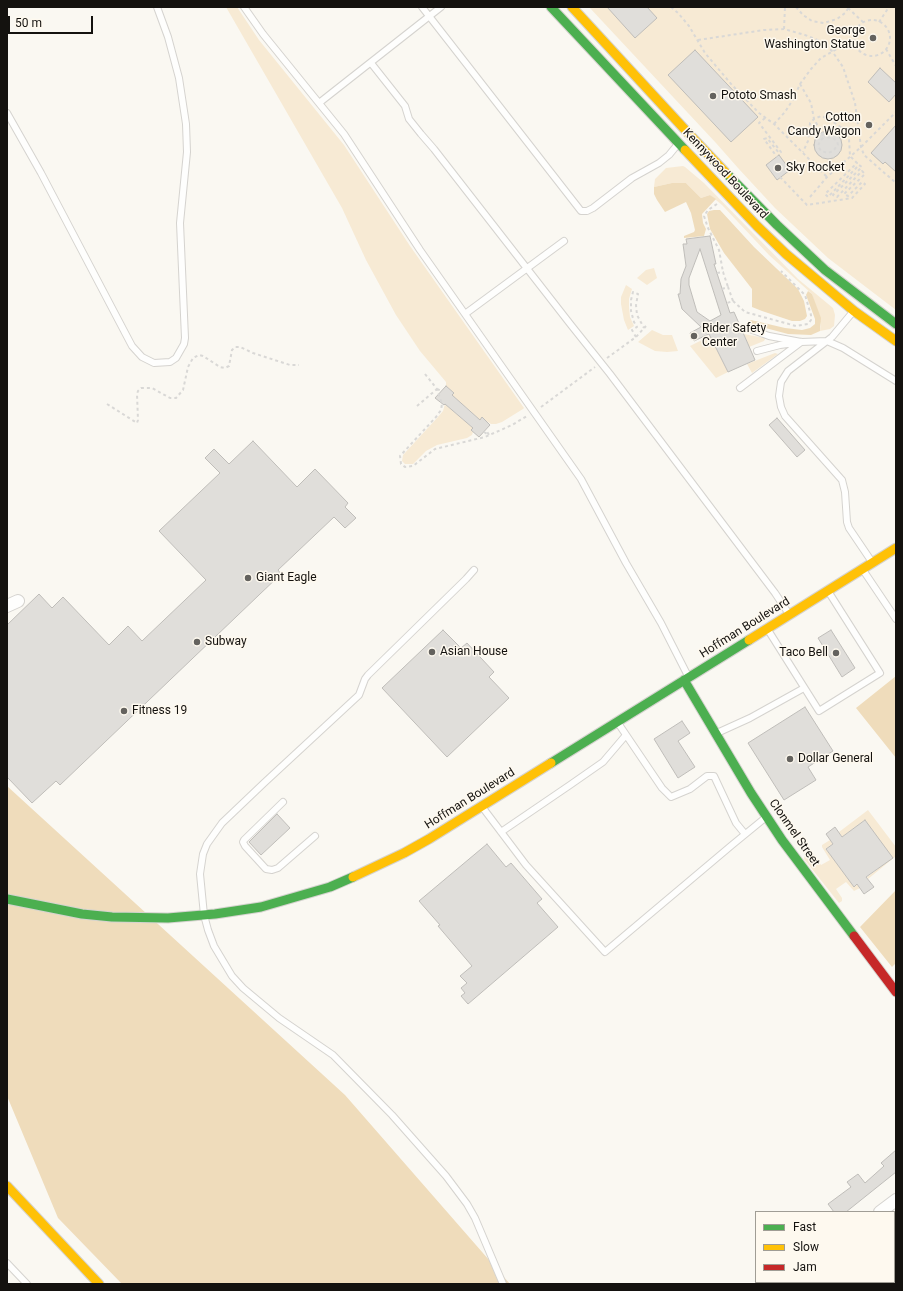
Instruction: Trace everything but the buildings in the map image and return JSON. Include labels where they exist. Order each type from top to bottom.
[{"type":"street","name":"Kennywood Boulevard","points":[[551,7],[757,226],[786,254],[854,311],[896,341]]},
{"type":"street","name":"Kennywood Boulevard","points":[[572,7],[689,134],[796,244],[825,270],[896,324]]},
{"type":"street","name":"Hoffman Boulevard","points":[[7,899],[82,914],[144,919],[204,915],[261,907],[330,887],[404,853],[687,679],[896,548]]},
{"type":"street","name":"Clonmel Street","points":[[687,679],[716,734],[767,817],[789,849],[896,992]]},
{"type":"street","points":[[7,1186],[99,1284]]},
{"type":"street","points":[[881,1211],[896,1200]]},
{"type":"lane","points":[[7,114],[41,173],[132,346],[142,357],[154,363],[170,362],[176,358],[186,338],[182,295],[180,223],[187,152],[186,124],[180,78],[170,43],[157,7]]},
{"type":"lane","points":[[244,7],[263,34],[344,134],[420,250],[581,479],[626,563],[661,623],[687,679]]},
{"type":"lane","points":[[422,7],[581,210],[587,211],[593,208],[632,178],[653,167],[669,155],[689,134]]},
{"type":"lane","points":[[319,104],[441,7]]},
{"type":"lane","points":[[371,63],[405,106],[409,118],[421,134],[601,363],[760,573],[789,614]]},
{"type":"lane","points":[[465,314],[564,241]]},
{"type":"lane","points":[[862,299],[836,333],[788,371],[781,382],[779,389],[780,402],[785,416],[842,480],[845,492],[847,522],[849,528],[872,563]]},
{"type":"lane","points":[[747,328],[769,336],[801,342]]},
{"type":"lane","points":[[757,351],[780,345],[801,342],[827,341],[842,348],[896,381]]},
{"type":"lane","points":[[740,388],[801,342]]},
{"type":"lane","points":[[862,569],[896,619]]},
{"type":"lane","points":[[474,570],[368,675],[359,695],[222,823],[207,844],[203,854],[200,874],[204,915],[208,930],[214,946],[232,976],[243,988],[279,1018],[333,1054],[392,1115],[457,1189],[467,1204],[475,1218],[503,1284]]},
{"type":"lane","points":[[767,629],[819,711],[880,674],[827,590]]},
{"type":"lane","points":[[716,734],[750,718],[804,688]]},
{"type":"lane","points":[[617,721],[662,788],[671,797],[690,789],[707,776],[714,776],[736,823],[745,834]]},
{"type":"lane","points":[[501,832],[603,762],[626,735]]},
{"type":"lane","points":[[283,802],[243,842],[266,869],[272,870],[278,868],[315,836]]},
{"type":"lane","points":[[481,806],[526,865],[605,952],[767,817]]},
{"type":"lane","points":[[7,1262],[27,1284]]},
{"type":"path","points":[[671,7],[686,22],[705,53],[732,85],[759,113],[774,124],[827,177]]},
{"type":"path","points":[[784,29],[785,7]]},
{"type":"path","points":[[796,7],[803,15],[812,21],[824,22],[837,19],[845,13],[849,7],[864,22]]},
{"type":"path","points":[[879,22],[889,7]]},
{"type":"path","points":[[864,22],[879,22],[884,25],[889,34],[890,40],[886,49],[879,55],[868,56],[859,50],[854,39],[855,33],[859,26],[864,22]]},
{"type":"path","points":[[698,40],[764,30],[784,29],[820,41],[832,51],[843,67],[853,97],[859,124],[861,147],[864,155],[896,183]]},
{"type":"path","points":[[774,124],[785,112],[794,98],[800,84],[810,68],[821,58],[854,39]]},
{"type":"path","points":[[886,49],[896,66]]},
{"type":"path","points":[[800,84],[811,104],[814,118],[824,136],[833,138],[837,141],[838,145],[833,151],[828,153],[821,151],[818,146],[824,136]]},
{"type":"path","points":[[810,197],[827,177],[861,147],[896,112]]},
{"type":"path","points":[[780,177],[807,205],[852,198],[864,184],[862,182],[848,196],[844,194],[865,174],[862,171],[837,197],[833,195],[862,167],[860,165],[828,197],[825,194],[857,163],[850,156],[849,139],[844,130],[830,119],[821,116],[814,118],[810,123],[808,141],[803,152]]},
{"type":"path","points":[[765,118],[759,123],[781,152],[779,153],[767,138],[764,139],[777,157]]},
{"type":"path","points":[[722,209],[717,203],[708,210],[704,216],[719,250],[723,272],[733,301],[745,312],[796,326],[808,324],[811,315],[805,295],[776,266]]},
{"type":"path","points":[[717,273],[723,272]]},
{"type":"path","points":[[722,289],[728,287]]},
{"type":"path","points":[[425,374],[437,389],[442,404],[441,410],[400,456],[402,464],[407,467],[413,466],[435,449],[489,435],[512,425],[534,412],[636,336],[645,327],[637,315],[636,305],[638,294],[633,292],[631,311],[634,322],[638,327],[632,330],[636,336]]},
{"type":"path","points":[[727,303],[733,301]]},
{"type":"path","points":[[107,404],[136,423],[138,420],[137,394],[141,388],[152,388],[170,398],[176,398],[183,390],[188,367],[193,358],[199,355],[203,356],[220,367],[225,368],[229,366],[232,350],[236,347],[240,347],[253,353],[290,365],[299,365]]},
{"type":"path","points":[[437,389],[442,391]]},
{"type":"path","points":[[417,406],[437,389]]},
{"type":"path","points":[[486,430],[489,435]]},
{"type":"path","points":[[484,432],[489,435]]},
{"type":"shaded area","points":[[226,7],[237,7],[259,40],[344,145],[410,246],[524,408],[523,409],[502,422],[491,424],[482,418],[480,420],[452,395],[454,393],[446,386],[446,382],[420,351],[396,315],[366,260],[342,208]]},
{"type":"shaded area","points":[[589,7],[896,7],[896,310],[828,258],[775,208]]},
{"type":"shaded area","points":[[683,166],[704,183],[798,279],[833,308],[835,315],[834,326],[830,329],[820,331],[821,325],[812,294],[769,255],[722,205],[710,195],[701,198],[686,183],[672,183],[654,187],[655,179],[666,168]]},
{"type":"shaded area","points":[[672,183],[686,183],[701,198],[710,195],[716,199],[702,214],[703,223],[706,229],[704,236],[684,238],[684,236],[694,232],[695,230],[691,213],[686,202],[665,212],[657,200],[654,194],[654,187]]},
{"type":"shaded area","points":[[720,210],[754,247],[798,289],[804,301],[807,316],[805,319],[800,321],[792,321],[752,307],[752,289],[724,253],[710,229],[707,214],[709,211]]},
{"type":"shaded area","points":[[654,268],[657,278],[647,285],[637,278],[646,270]]},
{"type":"shaded area","points":[[626,285],[632,289],[629,299],[629,307],[630,317],[634,326],[628,330],[624,320],[621,304],[621,297]]},
{"type":"shaded area","points":[[808,291],[812,294],[821,318],[820,331],[811,335],[788,334],[751,323],[750,320],[785,328],[802,330],[810,328],[815,324],[815,319],[806,295]]},
{"type":"shaded area","points":[[652,330],[663,335],[672,335],[678,351],[655,351],[638,342]]},
{"type":"shaded area","points":[[744,334],[765,339],[764,341],[749,347]]},
{"type":"shaded area","points":[[710,336],[728,372],[716,378],[690,346]]},
{"type":"shaded area","points":[[775,353],[778,354],[752,373],[747,364]]},
{"type":"shaded area","points":[[445,404],[473,428],[471,430],[473,432],[472,435],[467,438],[437,445],[426,451],[413,464],[405,464],[402,461],[403,455],[443,411]]},
{"type":"shaded area","points":[[896,676],[896,758],[856,708]]},
{"type":"shaded area","points":[[7,786],[345,1095],[510,1284],[122,1284],[58,1218],[7,1096]]},
{"type":"shaded area","points":[[868,810],[896,847],[896,856],[868,879],[867,877],[892,858],[865,820],[842,837],[839,832]]},
{"type":"shaded area","points":[[830,840],[833,844],[826,849],[854,886],[857,884],[860,888],[854,891],[846,882],[836,889],[842,898],[842,901],[839,903],[804,859],[805,855],[811,851],[821,865],[830,860],[822,845]]},
{"type":"shaded area","points":[[896,890],[896,963],[892,967],[860,927]]},
{"type":"traffic: fast","points":[[551,7],[685,150]]},
{"type":"traffic: fast","points":[[727,174],[777,225],[825,270],[896,324]]},
{"type":"traffic: fast","points":[[551,763],[749,640]]},
{"type":"traffic: fast","points":[[684,680],[751,793],[782,840],[854,936]]},
{"type":"traffic: fast","points":[[7,899],[82,914],[112,917],[168,918],[215,914],[261,907],[330,887],[353,877]]},
{"type":"traffic: slow","points":[[572,7],[727,174]]},
{"type":"traffic: slow","points":[[685,150],[757,226],[786,254],[854,311],[896,341]]},
{"type":"traffic: slow","points":[[749,640],[896,548]]},
{"type":"traffic: slow","points":[[353,877],[404,853],[429,839],[551,763]]},
{"type":"traffic: slow","points":[[7,1186],[99,1284]]},
{"type":"traffic: jam","points":[[854,936],[896,992]]},
{"type":"place","name":"George Washington Statue","points":[[873,38]]},
{"type":"place","name":"Pototo Smash","points":[[713,96]]},
{"type":"place","name":"Cotton Candy Wagon","points":[[869,125]]},
{"type":"place","name":"Sky Rocket","points":[[778,168]]},
{"type":"place","name":"Rider Safety Center","points":[[694,336]]},
{"type":"place","name":"Giant Eagle","points":[[248,578]]},
{"type":"place","name":"Subway","points":[[197,642]]},
{"type":"place","name":"Asian House","points":[[432,652]]},
{"type":"place","name":"Taco Bell","points":[[836,653]]},
{"type":"place","name":"Fitness 19","points":[[124,711]]},
{"type":"place","name":"Dollar General","points":[[790,759]]}]
